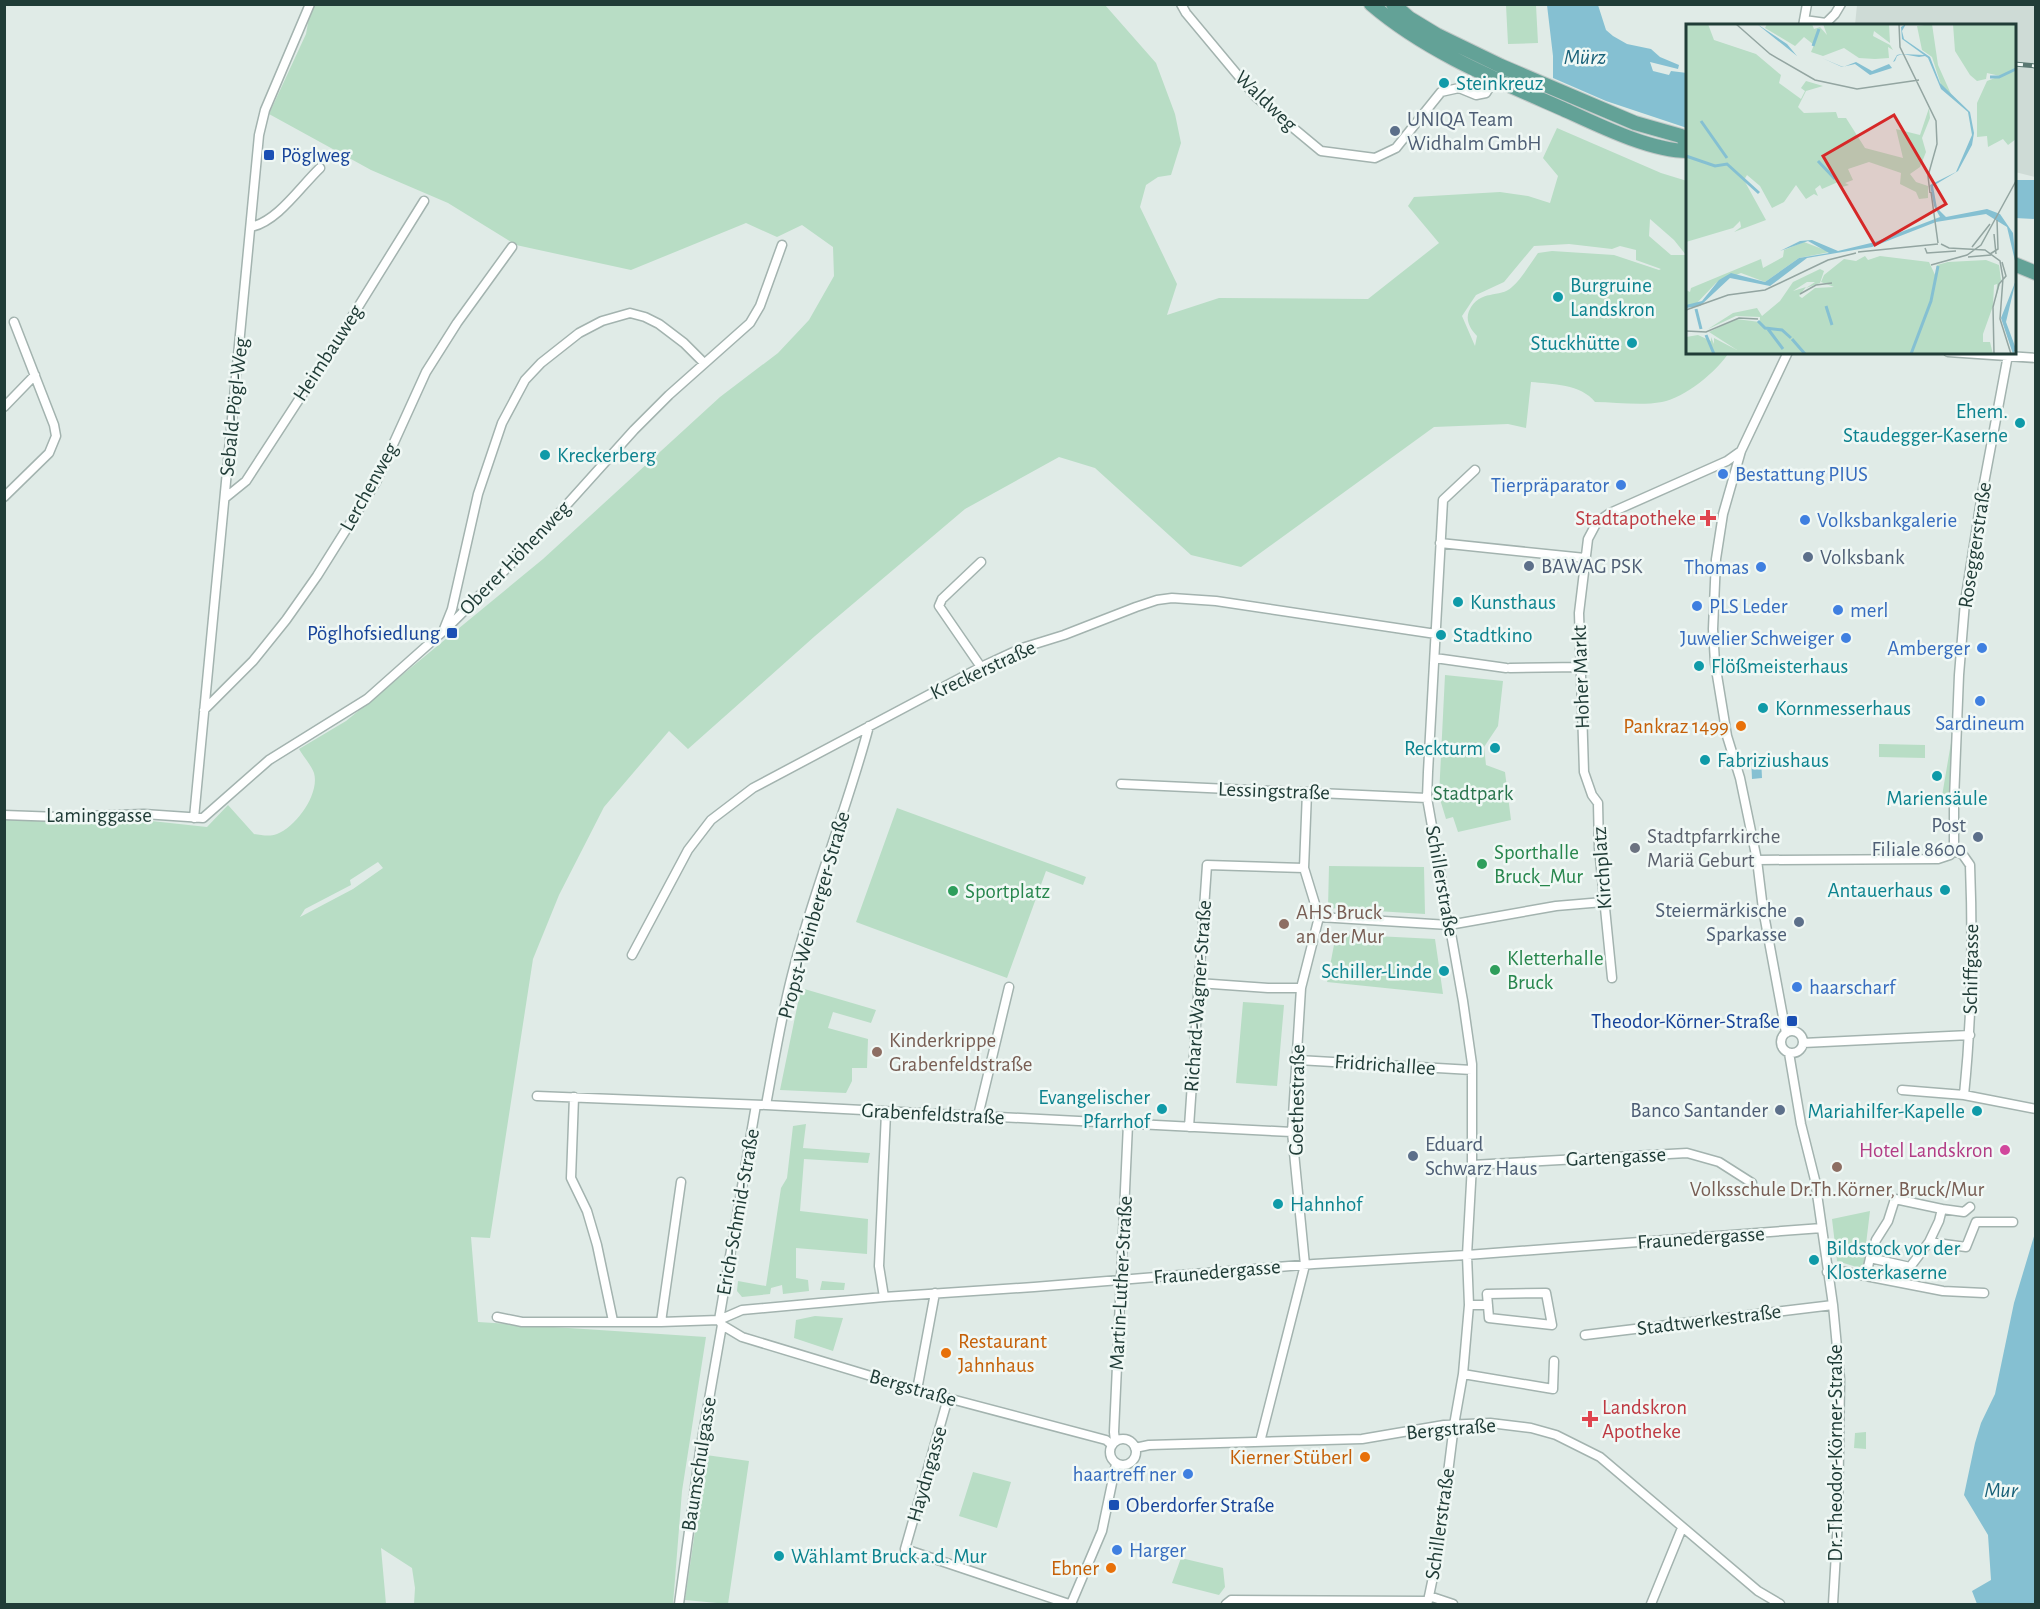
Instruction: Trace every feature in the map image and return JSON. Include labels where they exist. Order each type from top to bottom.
[{"type":"main road","points":[[1371,4],[1437,50],[1635,123],[1681,136],[1686,140]]},
{"type":"main road","points":[[1392,4],[1498,73],[1619,133],[1673,151],[1686,151]]},
{"type":"main road","points":[[2016,265],[2036,273]]},
{"type":"street","name":"Sebald-Pögl-Weg","points":[[194,818],[259,135],[265,110],[310,4]]},
{"type":"street","name":"Waldweg","points":[[1181,4],[1256,97],[1321,151],[1375,158],[1396,148],[1441,92],[1459,88],[1476,94],[1485,93],[1498,73]]},
{"type":"street","points":[[1807,4],[1803,23],[1826,23],[1835,15],[1841,4]]},
{"type":"street","points":[[251,227],[263,224],[275,216],[320,168]]},
{"type":"street","name":"Heimbauweg","points":[[225,498],[246,481],[424,201]]},
{"type":"street","name":"Oberer Höhenweg","points":[[194,818],[203,818],[269,760],[367,699],[443,632],[535,540],[634,430],[750,323],[760,306],[782,245]]},
{"type":"street","name":"Lerchenweg","points":[[204,710],[253,661],[317,576],[376,482],[426,372],[457,323],[512,248]]},
{"type":"street","points":[[443,632],[452,609],[478,494],[502,423],[525,380],[541,363],[579,333],[602,321],[630,313],[659,324],[684,343],[704,363]]},
{"type":"street","points":[[4,497],[49,453],[56,436],[54,425],[14,322]]},
{"type":"street","points":[[1786,1033],[1762,909],[1757,860],[1740,778],[1727,736],[1715,663],[1713,594],[1724,514],[1741,451],[1787,354]]},
{"type":"street","points":[[1978,354],[2036,358]]},
{"type":"street","name":"Roseggerstraße","points":[[1954,850],[1959,675],[1965,602],[1982,494],[2008,356]]},
{"type":"street","points":[[4,407],[35,375]]},
{"type":"street","name":"Hoher Markt","points":[[1592,795],[1584,772],[1579,613],[1588,539],[1597,522],[1610,513],[1727,461],[1741,451]]},
{"type":"street","name":"Schillerstraße","points":[[1429,1599],[1438,1553],[1454,1425],[1463,1374],[1468,1305],[1467,1255],[1472,1165],[1472,1070],[1463,1001],[1427,798],[1443,500],[1475,470]]},
{"type":"street","points":[[1440,543],[1585,558]]},
{"type":"street","points":[[981,562],[942,599],[939,606],[981,667]]},
{"type":"street","name":"Kreckerstraße","points":[[632,955],[688,850],[711,820],[753,788],[981,667],[1022,648],[1064,635],[1136,606],[1172,598],[1216,601],[1436,634]]},
{"type":"street","points":[[1435,658],[1508,668],[1582,667]]},
{"type":"street","name":"Propst-Weinberger-Straße","points":[[766,1105],[792,975],[856,777],[869,726]]},
{"type":"street","name":"Lessingstraße","points":[[1121,784],[1427,798]]},
{"type":"street","points":[[1307,792],[1304,868],[1319,917],[1449,925],[1556,906],[1603,902]]},
{"type":"street","name":"Kirchplatz","points":[[1592,795],[1598,804],[1603,902],[1612,978]]},
{"type":"street","name":"Laminggasse","points":[[4,814],[59,817],[144,814],[194,818]]},
{"type":"street","points":[[1757,860],[1938,859],[1950,855],[1954,850]]},
{"type":"street","name":"Schiffgasse","points":[[1954,850],[1963,855],[1970,866],[1973,943],[1970,1035],[1964,1095]]},
{"type":"street","name":"Richard-Wagner-Straße","points":[[1189,1127],[1207,865],[1304,868]]},
{"type":"street","name":"Goethestraße","points":[[1260,1442],[1305,1265],[1292,1132],[1301,988],[1319,917]]},
{"type":"street","points":[[1198,983],[1301,988]]},
{"type":"street","points":[[978,1116],[1009,987]]},
{"type":"street","points":[[1791,1031],[1798,1032],[1803,1043],[1798,1051],[1789,1053],[1782,1044],[1783,1037],[1791,1031]]},
{"type":"street","points":[[1803,1043],[1970,1035]]},
{"type":"street","name":"Dr.-Theodor-Körner-Straße","points":[[1789,1053],[1801,1124],[1815,1180],[1833,1305],[1840,1379],[1838,1519],[1833,1605]]},
{"type":"street","name":"Fridrichallee","points":[[1298,1060],[1472,1070]]},
{"type":"street","points":[[1902,1090],[1964,1095],[2036,1109]]},
{"type":"street","name":"Grabenfeldstraße","points":[[537,1096],[766,1105],[886,1113],[1292,1132]]},
{"type":"street","points":[[574,1097],[571,1178],[587,1211],[597,1245],[613,1321]]},
{"type":"street","name":"Erich-Schmid-Straße","points":[[721,1322],[756,1105]]},
{"type":"street","points":[[884,1297],[879,1266],[886,1113]]},
{"type":"street","name":"Martin-Luther-Straße","points":[[1114,1443],[1128,1124]]},
{"type":"street","name":"Gartengasse","points":[[1472,1165],[1687,1153],[1719,1162],[1752,1184]]},
{"type":"street","points":[[661,1322],[681,1182]]},
{"type":"street","points":[[1866,1276],[1876,1240],[1888,1221],[1895,1199],[1964,1212],[1970,1208]]},
{"type":"street","points":[[1870,1258],[1910,1267],[1929,1242],[1942,1209]]},
{"type":"street","points":[[1929,1242],[1966,1247],[1976,1222],[2013,1222]]},
{"type":"street","name":"Fraunedergasse","points":[[497,1317],[522,1322],[721,1322],[742,1310],[884,1297],[1822,1228]]},
{"type":"street","points":[[1827,1272],[1840,1271],[1944,1291],[1984,1293]]},
{"type":"street","points":[[917,1390],[935,1293]]},
{"type":"street","points":[[1546,1293],[1552,1325],[1488,1318],[1488,1305],[1487,1294],[1546,1293]]},
{"type":"street","points":[[1468,1305],[1488,1305]]},
{"type":"street","name":"Stadtwerkestraße","points":[[1585,1335],[1833,1305]]},
{"type":"street","name":"Bergstraße","points":[[721,1322],[742,1337],[917,1390],[1114,1443]]},
{"type":"street","name":"Baumschulgasse","points":[[679,1605],[700,1451],[721,1322]]},
{"type":"street","points":[[1463,1374],[1553,1389],[1554,1360]]},
{"type":"street","name":"Haydngasse","points":[[948,1398],[905,1549],[1070,1605]]},
{"type":"street","name":"Bergstraße","points":[[1135,1448],[1149,1445],[1362,1439],[1454,1425],[1490,1423],[1509,1424],[1556,1435],[1600,1457],[1758,1591],[1780,1605]]},
{"type":"street","points":[[1119,1440],[1128,1440],[1135,1448],[1136,1454],[1132,1462],[1125,1466],[1116,1464],[1110,1457],[1114,1443],[1119,1440]]},
{"type":"street","points":[[1070,1605],[1102,1531],[1116,1464]]},
{"type":"street","points":[[1651,1605],[1682,1527]]},
{"type":"street","points":[[1226,1605],[1231,1600],[1429,1599],[1453,1605]]},
{"type":"shaded area","points":[[1857,5],[2035,5],[2035,177],[2016,172],[2016,24],[1855,24]]},
{"type":"green space","points":[[314,5],[1105,5],[1156,63],[1175,114],[1181,143],[1171,175],[1158,177],[1146,185],[1140,207],[1177,284],[1167,315],[1219,298],[1368,299],[1439,243],[1408,206],[1414,197],[1500,192],[1528,196],[1550,203],[1558,176],[1543,158],[1557,128],[1661,173],[1686,181],[1686,255],[1686,354],[1728,354],[1700,383],[1662,402],[1637,404],[1595,402],[1574,388],[1531,382],[1526,428],[1508,424],[1434,427],[1241,567],[1191,555],[1095,468],[1059,457],[965,509],[815,636],[688,749],[669,731],[604,807],[559,895],[533,959],[490,1238],[471,1237],[478,1322],[706,1337],[682,1491],[673,1604],[414,1604],[415,1588],[412,1568],[381,1548],[386,1604],[5,1604],[5,818],[70,822],[142,820],[207,827],[228,805],[254,834],[266,836],[284,830],[305,809],[315,781],[311,767],[299,749],[346,721],[543,559],[720,397],[778,353],[809,320],[834,276],[833,247],[802,225],[777,237],[746,223],[631,270],[516,245],[448,203],[371,170],[269,114],[306,34],[310,12]],"holes":[[[1650,219],[1674,240],[1686,255],[1671,255],[1649,236]],[[1569,244],[1612,249],[1620,246],[1636,250],[1636,260],[1661,269],[1614,255],[1552,251],[1538,253],[1512,287],[1502,293],[1484,296],[1469,311],[1468,322],[1477,336],[1475,346],[1462,316],[1476,295],[1504,282],[1534,246]],[[378,862],[383,868],[353,889],[300,917],[305,909],[351,885],[350,880]]]},
{"type":"green space","points":[[1506,5],[1536,5],[1538,43],[1508,44]]},
{"type":"green space","name":"Stadtpark","points":[[1445,675],[1503,681],[1498,726],[1484,747],[1486,765],[1505,772],[1511,820],[1458,832],[1453,817],[1446,819],[1439,796]]},
{"type":"green space","points":[[1958,736],[1954,798],[1942,796],[1952,737]]},
{"type":"green space","points":[[1879,744],[1925,745],[1925,758],[1879,757]]},
{"type":"green space","name":"Sportplatz","points":[[897,808],[1086,877],[1083,885],[1046,871],[1007,978],[856,922]]},
{"type":"green space","points":[[1329,866],[1424,867],[1425,914],[1328,908]]},
{"type":"green space","points":[[1336,934],[1435,939],[1443,994],[1327,982]]},
{"type":"green space","points":[[801,988],[876,1010],[871,1023],[833,1012],[828,1028],[868,1039],[867,1068],[852,1068],[852,1081],[846,1093],[780,1090]]},
{"type":"green space","points":[[1243,1002],[1284,1005],[1277,1086],[1236,1083]]},
{"type":"green space","points":[[806,1124],[803,1148],[870,1153],[868,1163],[804,1159],[800,1211],[868,1219],[867,1254],[796,1248],[796,1278],[808,1280],[809,1291],[783,1294],[782,1285],[771,1288],[770,1294],[742,1297],[737,1291],[738,1281],[766,1286],[781,1188],[787,1178],[793,1126]]},
{"type":"green space","points":[[1870,1211],[1863,1269],[1837,1261],[1832,1219]]},
{"type":"green space","points":[[822,1281],[845,1283],[844,1290],[820,1290]]},
{"type":"green space","points":[[815,1316],[843,1318],[833,1351],[794,1338],[796,1320]]},
{"type":"green space","points":[[1866,1432],[1866,1449],[1854,1448],[1855,1433]]},
{"type":"green space","points":[[706,1455],[749,1461],[728,1604],[685,1600]]},
{"type":"green space","points":[[973,1472],[1011,1482],[997,1528],[959,1516]]},
{"type":"green space","points":[[1181,1558],[1223,1568],[1225,1587],[1219,1595],[1172,1583]]},
{"type":"water","name":"Mürz","points":[[1547,5],[1598,5],[1606,30],[1613,36],[1627,44],[1651,49],[1660,57],[1679,65],[1678,69],[1650,62],[1653,71],[1669,75],[1671,71],[1686,73],[1686,128],[1606,101],[1553,78],[1553,56]]},
{"type":"water","points":[[2016,180],[2035,180],[2035,219],[2016,218]]},
{"type":"water","points":[[1751,756],[1761,756],[1762,778],[1752,779]]},
{"type":"water","name":"Mur","points":[[2035,1233],[2035,1604],[1977,1604],[1972,1591],[1991,1580],[1988,1535],[1964,1495],[1981,1423],[1995,1394],[2014,1303]]},
{"type":"railway","points":[[2016,64],[2036,66]]},
{"type":"place","name":"Steinkreuz","points":[[1444,83]]},
{"type":"place","name":"UNIQA Team Widhalm GmbH","points":[[1395,131]]},
{"type":"place","name":"Pöglweg","points":[[269,155]]},
{"type":"place","name":"Burgruine Landskron","points":[[1558,297]]},
{"type":"place","name":"Stuckhütte","points":[[1632,343]]},
{"type":"place","name":"Ehem. Staudegger-Kaserne","points":[[2020,423]]},
{"type":"place","name":"Kreckerberg","points":[[545,455]]},
{"type":"place","name":"Bestattung PIUS","points":[[1723,474]]},
{"type":"place","name":"Tierpräparator","points":[[1621,485]]},
{"type":"place","name":"Stadtapotheke","points":[[1708,518]]},
{"type":"place","name":"Volksbankgalerie","points":[[1805,520]]},
{"type":"place","name":"Volksbank","points":[[1808,557]]},
{"type":"place","name":"BAWAG PSK","points":[[1529,566]]},
{"type":"place","name":"Thomas","points":[[1761,567]]},
{"type":"place","name":"Kunsthaus","points":[[1458,602]]},
{"type":"place","name":"PLS Leder","points":[[1697,606]]},
{"type":"place","name":"merl","points":[[1838,610]]},
{"type":"place","name":"Pöglhofsiedlung","points":[[452,633]]},
{"type":"place","name":"Stadtkino","points":[[1441,635]]},
{"type":"place","name":"Juwelier Schweiger","points":[[1846,638]]},
{"type":"place","name":"Amberger","points":[[1982,648]]},
{"type":"place","name":"Flößmeisterhaus","points":[[1699,666]]},
{"type":"place","name":"Sardineum","points":[[1980,701]]},
{"type":"place","name":"Kornmesserhaus","points":[[1763,708]]},
{"type":"place","name":"Pankraz 1499","points":[[1741,726]]},
{"type":"place","name":"Reckturm","points":[[1495,748]]},
{"type":"place","name":"Fabriziushaus","points":[[1705,760]]},
{"type":"place","name":"Mariensäule","points":[[1937,776]]},
{"type":"place","name":"Post Filiale 8600","points":[[1978,837]]},
{"type":"place","name":"Stadtpfarrkirche Mariä Geburt","points":[[1635,848]]},
{"type":"place","name":"Sporthalle Bruck_Mur","points":[[1482,864]]},
{"type":"place","name":"Antauerhaus","points":[[1945,890]]},
{"type":"place","name":"Sportplatz","points":[[953,891]]},
{"type":"place","name":"Steiermärkische Sparkasse","points":[[1799,922]]},
{"type":"place","name":"AHS Bruck an der Mur","points":[[1284,924]]},
{"type":"place","name":"Kletterhalle Bruck","points":[[1495,970]]},
{"type":"place","name":"Schiller-Linde","points":[[1444,971]]},
{"type":"place","name":"haarscharf","points":[[1797,987]]},
{"type":"place","name":"Theodor-Körner-Straße","points":[[1792,1021]]},
{"type":"place","name":"Kinderkrippe Grabenfeldstraße","points":[[877,1052]]},
{"type":"place","name":"Evangelischer Pfarrhof","points":[[1162,1109]]},
{"type":"place","name":"Banco Santander","points":[[1780,1110]]},
{"type":"place","name":"Mariahilfer-Kapelle","points":[[1977,1111]]},
{"type":"place","name":"Hotel Landskron","points":[[2005,1150]]},
{"type":"place","name":"Eduard Schwarz Haus","points":[[1413,1156]]},
{"type":"place","name":"Volksschule Dr.Th.Körner, Bruck/Mur","points":[[1837,1167]]},
{"type":"place","name":"Hahnhof","points":[[1278,1204]]},
{"type":"place","name":"Bildstock vor der Klosterkaserne","points":[[1814,1260]]},
{"type":"place","name":"Restaurant Jahnhaus","points":[[946,1353]]},
{"type":"place","name":"Landskron Apotheke","points":[[1590,1419]]},
{"type":"place","name":"Kierner Stüberl","points":[[1365,1457]]},
{"type":"place","name":"haartreff ner","points":[[1188,1474]]},
{"type":"place","name":"Oberdorfer Straße","points":[[1114,1505]]},
{"type":"place","name":"Harger","points":[[1117,1550]]},
{"type":"place","name":"Wählamt Bruck a.d. Mur","points":[[779,1556]]},
{"type":"place","name":"Ebner","points":[[1111,1568]]}]
